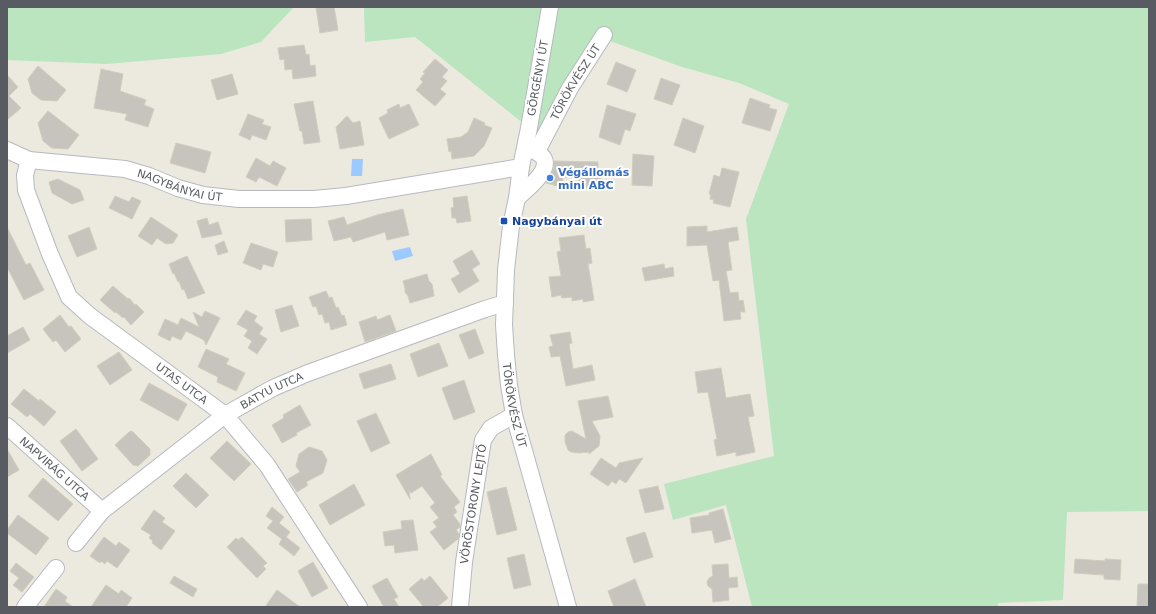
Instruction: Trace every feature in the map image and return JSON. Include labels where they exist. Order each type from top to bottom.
[{"type":"street","name":"GÖRGÉNYI ÚT","points":[[531,150],[550,7]]},
{"type":"street","name":"TÖRÖKVÉSZ ÚT","points":[[568,607],[514,416],[508,385],[504,325],[506,270],[511,226],[521,168],[604,35]]},
{"type":"street","name":"NAGYBÁNYAI ÚT","points":[[7,150],[29,160],[125,169],[149,176],[178,188],[203,195],[239,199],[314,199],[346,196],[521,168]]},
{"type":"street","points":[[517,198],[538,180],[543,173],[545,164],[541,154],[531,150]]},
{"type":"street","name":"UTAS UTCA","points":[[29,160],[25,175],[26,190],[50,254],[69,297],[90,316],[225,415],[267,464],[359,607]]},
{"type":"street","name":"BATYU UTCA","points":[[76,543],[102,511],[225,415],[274,388],[308,373],[505,303]]},
{"type":"street","name":"VÖRÖSTORONY LEJTŐ","points":[[460,607],[464,562],[483,440],[491,428],[514,416]]},
{"type":"street","name":"NAPVIRÁG UTCA","points":[[7,426],[102,511]]},
{"type":"street","points":[[25,607],[56,568]]},
{"type":"green space","points":[[7,7],[294,7],[261,42],[221,54],[107,64],[7,60]]},
{"type":"green space","points":[[364,7],[1149,7],[1149,511],[1067,512],[1063,600],[998,603],[998,607],[752,607],[726,505],[673,520],[664,484],[774,456],[746,219],[789,104],[739,83],[682,67],[599,37],[586,48],[542,135],[519,120],[415,37],[365,42]]},
{"type":"water","points":[[352,159],[363,159],[362,176],[351,176]]},
{"type":"water","points":[[410,247],[413,256],[395,261],[392,251]]},
{"type":"building","points":[[316,7],[334,7],[338,30],[320,33]]},
{"type":"building","points":[[304,45],[306,55],[309,54],[310,66],[315,65],[316,76],[293,79],[292,69],[285,70],[284,59],[280,60],[278,48]]},
{"type":"building","points":[[435,59],[448,70],[442,77],[447,81],[440,89],[446,94],[435,106],[416,90],[423,82],[420,79],[425,73],[423,72]]},
{"type":"building","points":[[616,62],[636,70],[627,92],[607,84]]},
{"type":"building","points":[[38,66],[66,90],[57,101],[41,100],[32,93],[28,79]]},
{"type":"building","points":[[101,69],[123,74],[120,91],[146,100],[144,105],[154,109],[148,127],[125,120],[127,114],[94,108]]},
{"type":"building","points":[[232,74],[238,94],[217,100],[211,80]]},
{"type":"building","points":[[7,75],[18,87],[9,96],[21,108],[7,120]]},
{"type":"building","points":[[661,78],[680,85],[672,105],[654,99]]},
{"type":"building","points":[[750,98],[770,105],[769,108],[777,110],[770,131],[742,123]]},
{"type":"building","points":[[313,101],[320,142],[304,144],[302,131],[300,131],[294,104]]},
{"type":"building","points":[[399,104],[400,108],[409,104],[419,125],[389,139],[379,118],[388,113],[387,110]]},
{"type":"building","points":[[607,105],[636,114],[630,131],[625,129],[620,145],[599,137]]},
{"type":"building","points":[[48,111],[79,135],[68,149],[52,148],[43,141],[38,123]]},
{"type":"building","points":[[248,114],[264,120],[262,124],[271,127],[266,140],[252,135],[250,140],[239,135]]},
{"type":"building","points":[[347,116],[353,123],[360,121],[364,145],[340,149],[336,127]]},
{"type":"building","points":[[474,118],[485,123],[484,125],[492,128],[484,146],[474,156],[452,159],[451,151],[449,152],[447,139],[461,137],[468,132]]},
{"type":"building","points":[[683,118],[704,126],[695,153],[674,145]]},
{"type":"building","points":[[176,143],[211,152],[205,173],[170,163]]},
{"type":"building","points":[[633,154],[654,156],[652,186],[632,185]]},
{"type":"building","points":[[256,158],[270,166],[273,161],[286,168],[277,186],[259,177],[256,182],[246,177]]},
{"type":"building","points":[[554,161],[598,162],[598,172],[601,172],[601,188],[578,188],[579,178],[563,177],[561,187],[546,183],[554,169]]},
{"type":"building","points":[[722,168],[739,172],[730,207],[713,203],[714,200],[710,199],[711,195],[709,194],[714,175],[720,177]]},
{"type":"building","points":[[58,179],[80,190],[84,200],[72,204],[52,193],[49,182]]},
{"type":"building","points":[[115,196],[129,202],[132,197],[141,201],[132,219],[109,208]]},
{"type":"building","points":[[467,196],[471,221],[457,223],[456,218],[452,218],[451,208],[454,207],[453,198]]},
{"type":"building","points":[[403,209],[409,235],[387,240],[385,232],[353,242],[351,237],[334,241],[328,221],[344,217],[347,225],[377,215]]},
{"type":"building","points":[[151,217],[178,235],[173,243],[166,244],[157,238],[152,245],[138,236]]},
{"type":"building","points":[[207,218],[209,225],[218,222],[222,234],[202,238],[197,221]]},
{"type":"building","points":[[311,219],[312,240],[286,242],[285,220]]},
{"type":"building","points":[[707,226],[707,232],[737,227],[739,240],[728,242],[732,270],[726,271],[730,293],[738,292],[739,301],[743,300],[745,312],[740,312],[741,319],[724,321],[719,280],[713,281],[707,245],[687,246],[687,227]]},
{"type":"building","points":[[7,227],[26,265],[30,263],[44,290],[24,300],[7,267]]},
{"type":"building","points":[[89,227],[97,249],[77,257],[68,236]]},
{"type":"building","points":[[584,235],[586,249],[590,248],[592,263],[588,264],[594,300],[583,302],[583,299],[572,301],[572,297],[562,298],[561,295],[552,297],[549,277],[561,276],[557,252],[561,251],[559,238]]},
{"type":"building","points":[[224,241],[228,252],[218,255],[215,245]]},
{"type":"building","points":[[251,243],[278,252],[273,267],[263,264],[261,270],[243,263]]},
{"type":"building","points":[[472,250],[480,264],[472,269],[479,281],[459,293],[451,279],[460,274],[453,261]]},
{"type":"building","points":[[187,256],[205,293],[188,299],[184,289],[182,290],[179,281],[178,282],[174,273],[173,274],[169,264]]},
{"type":"building","points":[[664,264],[665,269],[673,267],[674,276],[645,281],[642,268]]},
{"type":"building","points":[[427,274],[429,281],[432,284],[434,296],[410,303],[405,292],[403,281]]},
{"type":"building","points":[[113,286],[144,312],[131,325],[124,317],[123,318],[116,312],[115,313],[100,300]]},
{"type":"building","points":[[326,291],[329,298],[332,297],[336,308],[338,307],[342,316],[344,315],[347,325],[331,330],[329,322],[325,323],[322,314],[319,315],[316,306],[313,307],[309,297]]},
{"type":"building","points":[[292,305],[299,326],[281,332],[275,310]]},
{"type":"building","points":[[246,310],[257,316],[254,321],[263,328],[259,334],[267,339],[257,354],[248,348],[252,341],[244,336],[248,330],[237,324]]},
{"type":"building","points":[[205,311],[220,318],[206,345],[204,340],[186,331],[181,340],[172,336],[170,341],[158,335],[165,319],[178,325],[181,318],[199,327],[193,312],[202,317]]},
{"type":"building","points":[[60,315],[81,339],[65,352],[56,340],[53,342],[43,329]]},
{"type":"building","points":[[390,315],[396,331],[365,342],[359,322],[376,316],[377,320]]},
{"type":"building","points":[[23,327],[30,340],[7,353],[7,336]]},
{"type":"building","points":[[475,329],[484,353],[469,359],[459,335]]},
{"type":"building","points":[[570,332],[572,343],[569,344],[573,369],[592,365],[595,380],[566,386],[560,356],[551,357],[549,347],[553,346],[550,335]]},
{"type":"building","points":[[439,343],[448,366],[418,377],[410,354]]},
{"type":"building","points":[[206,349],[229,359],[226,364],[245,373],[236,391],[217,382],[218,377],[198,367]]},
{"type":"building","points":[[119,352],[132,370],[110,385],[97,366]]},
{"type":"building","points":[[391,364],[396,379],[364,389],[359,374]]},
{"type":"building","points":[[721,368],[726,398],[750,394],[754,416],[748,417],[755,452],[736,456],[736,452],[717,456],[714,440],[717,439],[708,392],[698,393],[695,372]]},
{"type":"building","points":[[464,380],[475,412],[454,420],[442,388]]},
{"type":"building","points":[[149,383],[187,404],[178,421],[140,400]]},
{"type":"building","points":[[24,389],[39,401],[40,399],[56,412],[44,426],[30,414],[27,417],[11,404]]},
{"type":"building","points":[[608,396],[613,417],[592,421],[600,436],[599,446],[589,454],[589,452],[579,453],[568,450],[565,442],[565,435],[568,432],[572,431],[586,439],[578,401]]},
{"type":"building","points":[[300,405],[311,425],[282,443],[272,425],[284,418],[283,415]]},
{"type":"building","points":[[376,413],[390,443],[371,452],[357,421]]},
{"type":"building","points":[[76,429],[98,459],[82,471],[60,441]]},
{"type":"building","points":[[132,431],[150,449],[150,455],[138,466],[133,465],[115,445]]},
{"type":"building","points":[[227,441],[251,464],[234,481],[210,458]]},
{"type":"building","points":[[309,447],[322,451],[327,460],[323,473],[306,482],[308,485],[297,492],[288,479],[300,472],[296,466],[299,454]]},
{"type":"building","points":[[7,449],[19,470],[7,477]]},
{"type":"building","points":[[431,454],[442,475],[440,476],[460,502],[454,507],[457,512],[453,515],[460,524],[460,527],[456,530],[459,534],[458,539],[444,550],[430,532],[437,527],[433,522],[439,518],[430,507],[435,503],[422,486],[411,493],[409,490],[410,499],[396,475]]},
{"type":"building","points":[[601,458],[616,468],[619,463],[643,458],[626,483],[619,479],[616,484],[612,481],[608,486],[590,474]]},
{"type":"building","points":[[186,473],[209,495],[196,508],[173,486]]},
{"type":"building","points":[[43,478],[73,504],[58,521],[28,496]]},
{"type":"building","points":[[354,484],[365,505],[330,525],[319,505]]},
{"type":"building","points":[[658,486],[664,509],[645,513],[639,490]]},
{"type":"building","points":[[506,487],[517,530],[497,535],[487,492]]},
{"type":"building","points":[[272,507],[284,517],[279,523],[290,532],[286,537],[300,548],[294,556],[279,544],[282,539],[267,528],[273,521],[266,516]]},
{"type":"building","points":[[723,509],[731,539],[715,543],[712,530],[692,533],[690,518],[709,515],[709,513]]},
{"type":"building","points":[[154,510],[165,518],[162,522],[175,531],[161,550],[152,543],[153,541],[149,538],[151,535],[141,529]]},
{"type":"building","points":[[18,515],[49,538],[36,555],[7,533],[7,530]]},
{"type":"building","points":[[413,520],[418,550],[395,553],[394,545],[385,546],[383,532],[402,529],[401,521]]},
{"type":"building","points":[[645,532],[653,557],[634,563],[626,538]]},
{"type":"building","points":[[104,537],[116,546],[119,542],[130,550],[117,568],[107,561],[105,564],[101,561],[100,563],[90,556]]},
{"type":"building","points":[[242,537],[267,563],[263,566],[266,569],[257,578],[227,547],[236,538],[238,540]]},
{"type":"building","points":[[524,554],[531,585],[514,589],[507,558]]},
{"type":"building","points":[[1075,559],[1105,561],[1105,559],[1121,560],[1120,580],[1104,579],[1104,575],[1074,573]]},
{"type":"building","points":[[313,562],[328,588],[312,597],[298,571]]},
{"type":"building","points":[[16,563],[34,577],[22,592],[13,585],[19,578],[10,571]]},
{"type":"building","points":[[728,564],[729,578],[737,577],[738,587],[728,588],[729,600],[713,602],[712,589],[708,586],[707,582],[709,578],[713,576],[712,565]]},
{"type":"building","points":[[174,576],[197,589],[193,597],[170,583]]},
{"type":"building","points":[[430,576],[448,598],[437,607],[424,607],[409,589],[422,578],[424,581]]},
{"type":"building","points":[[387,578],[398,597],[394,599],[399,607],[384,607],[372,586]]},
{"type":"building","points":[[635,579],[646,607],[614,607],[608,591]]},
{"type":"building","points":[[1138,584],[1149,584],[1149,607],[1137,606]]},
{"type":"building","points":[[106,585],[119,594],[121,590],[132,598],[126,607],[91,607]]},
{"type":"building","points":[[56,589],[67,597],[65,601],[73,607],[44,607]]},
{"type":"building","points":[[277,590],[300,607],[265,607]]},
{"type":"place","name":"Végállomás mini ABC","points":[[550,178]]},
{"type":"place","name":"Nagybányai út","points":[[504,221]]}]
